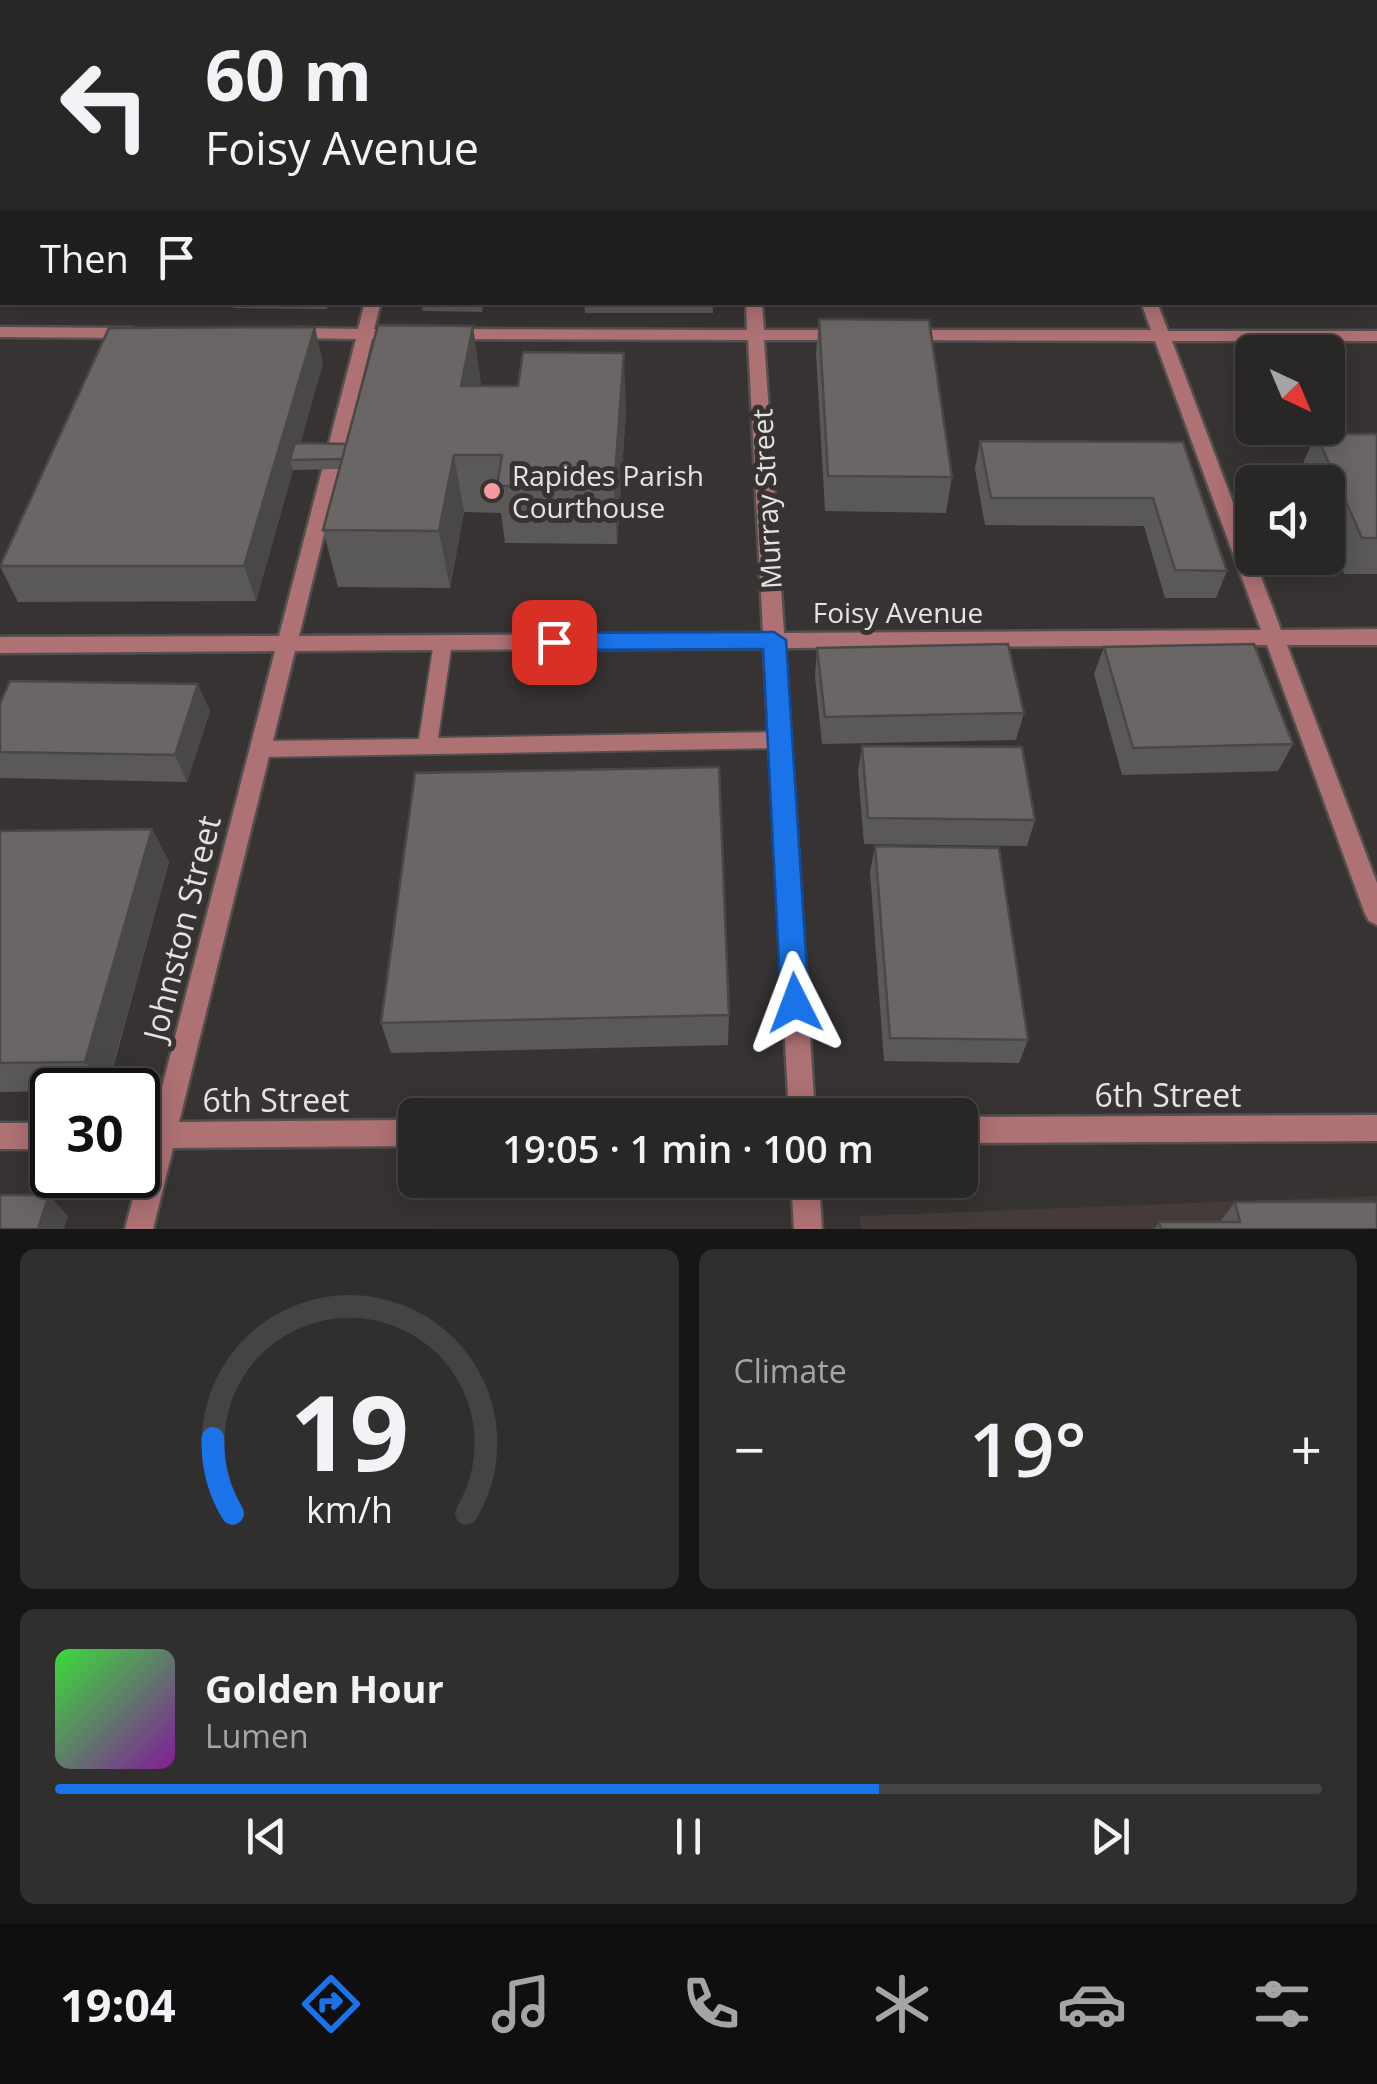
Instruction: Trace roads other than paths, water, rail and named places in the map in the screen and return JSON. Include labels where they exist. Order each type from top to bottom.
[{"type":"street","points":[[367,334],[372,305]]},
{"type":"street","name":"Murray Street","points":[[754,305],[801,1098]]},
{"type":"street","points":[[1150,305],[1377,914]]},
{"type":"street","points":[[0,332],[154,333]]},
{"type":"street","points":[[270,333],[872,335]]},
{"type":"street","name":"Johnston Street","points":[[160,1100],[260,749],[367,334]]},
{"type":"street","points":[[891,335],[1377,336]]},
{"type":"street","name":"Foisy Avenue","points":[[0,645],[1377,637]]},
{"type":"street","name":"6th Street","points":[[978,1130],[1377,1128]]},
{"type":"street","name":"6th Street","points":[[160,1135],[398,1134]]},
{"type":"street","points":[[0,1136],[30,1136]]},
{"type":"street","name":"Johnston Street","points":[[139,1229],[143,1198]]},
{"type":"street","points":[[806,1198],[808,1229]]},
{"type":"lane","points":[[426,746],[443,642]]},
{"type":"lane","points":[[260,749],[780,740]]},
{"type":"place","name":"Rapides Parish Courthouse","points":[[492,491]]}]
